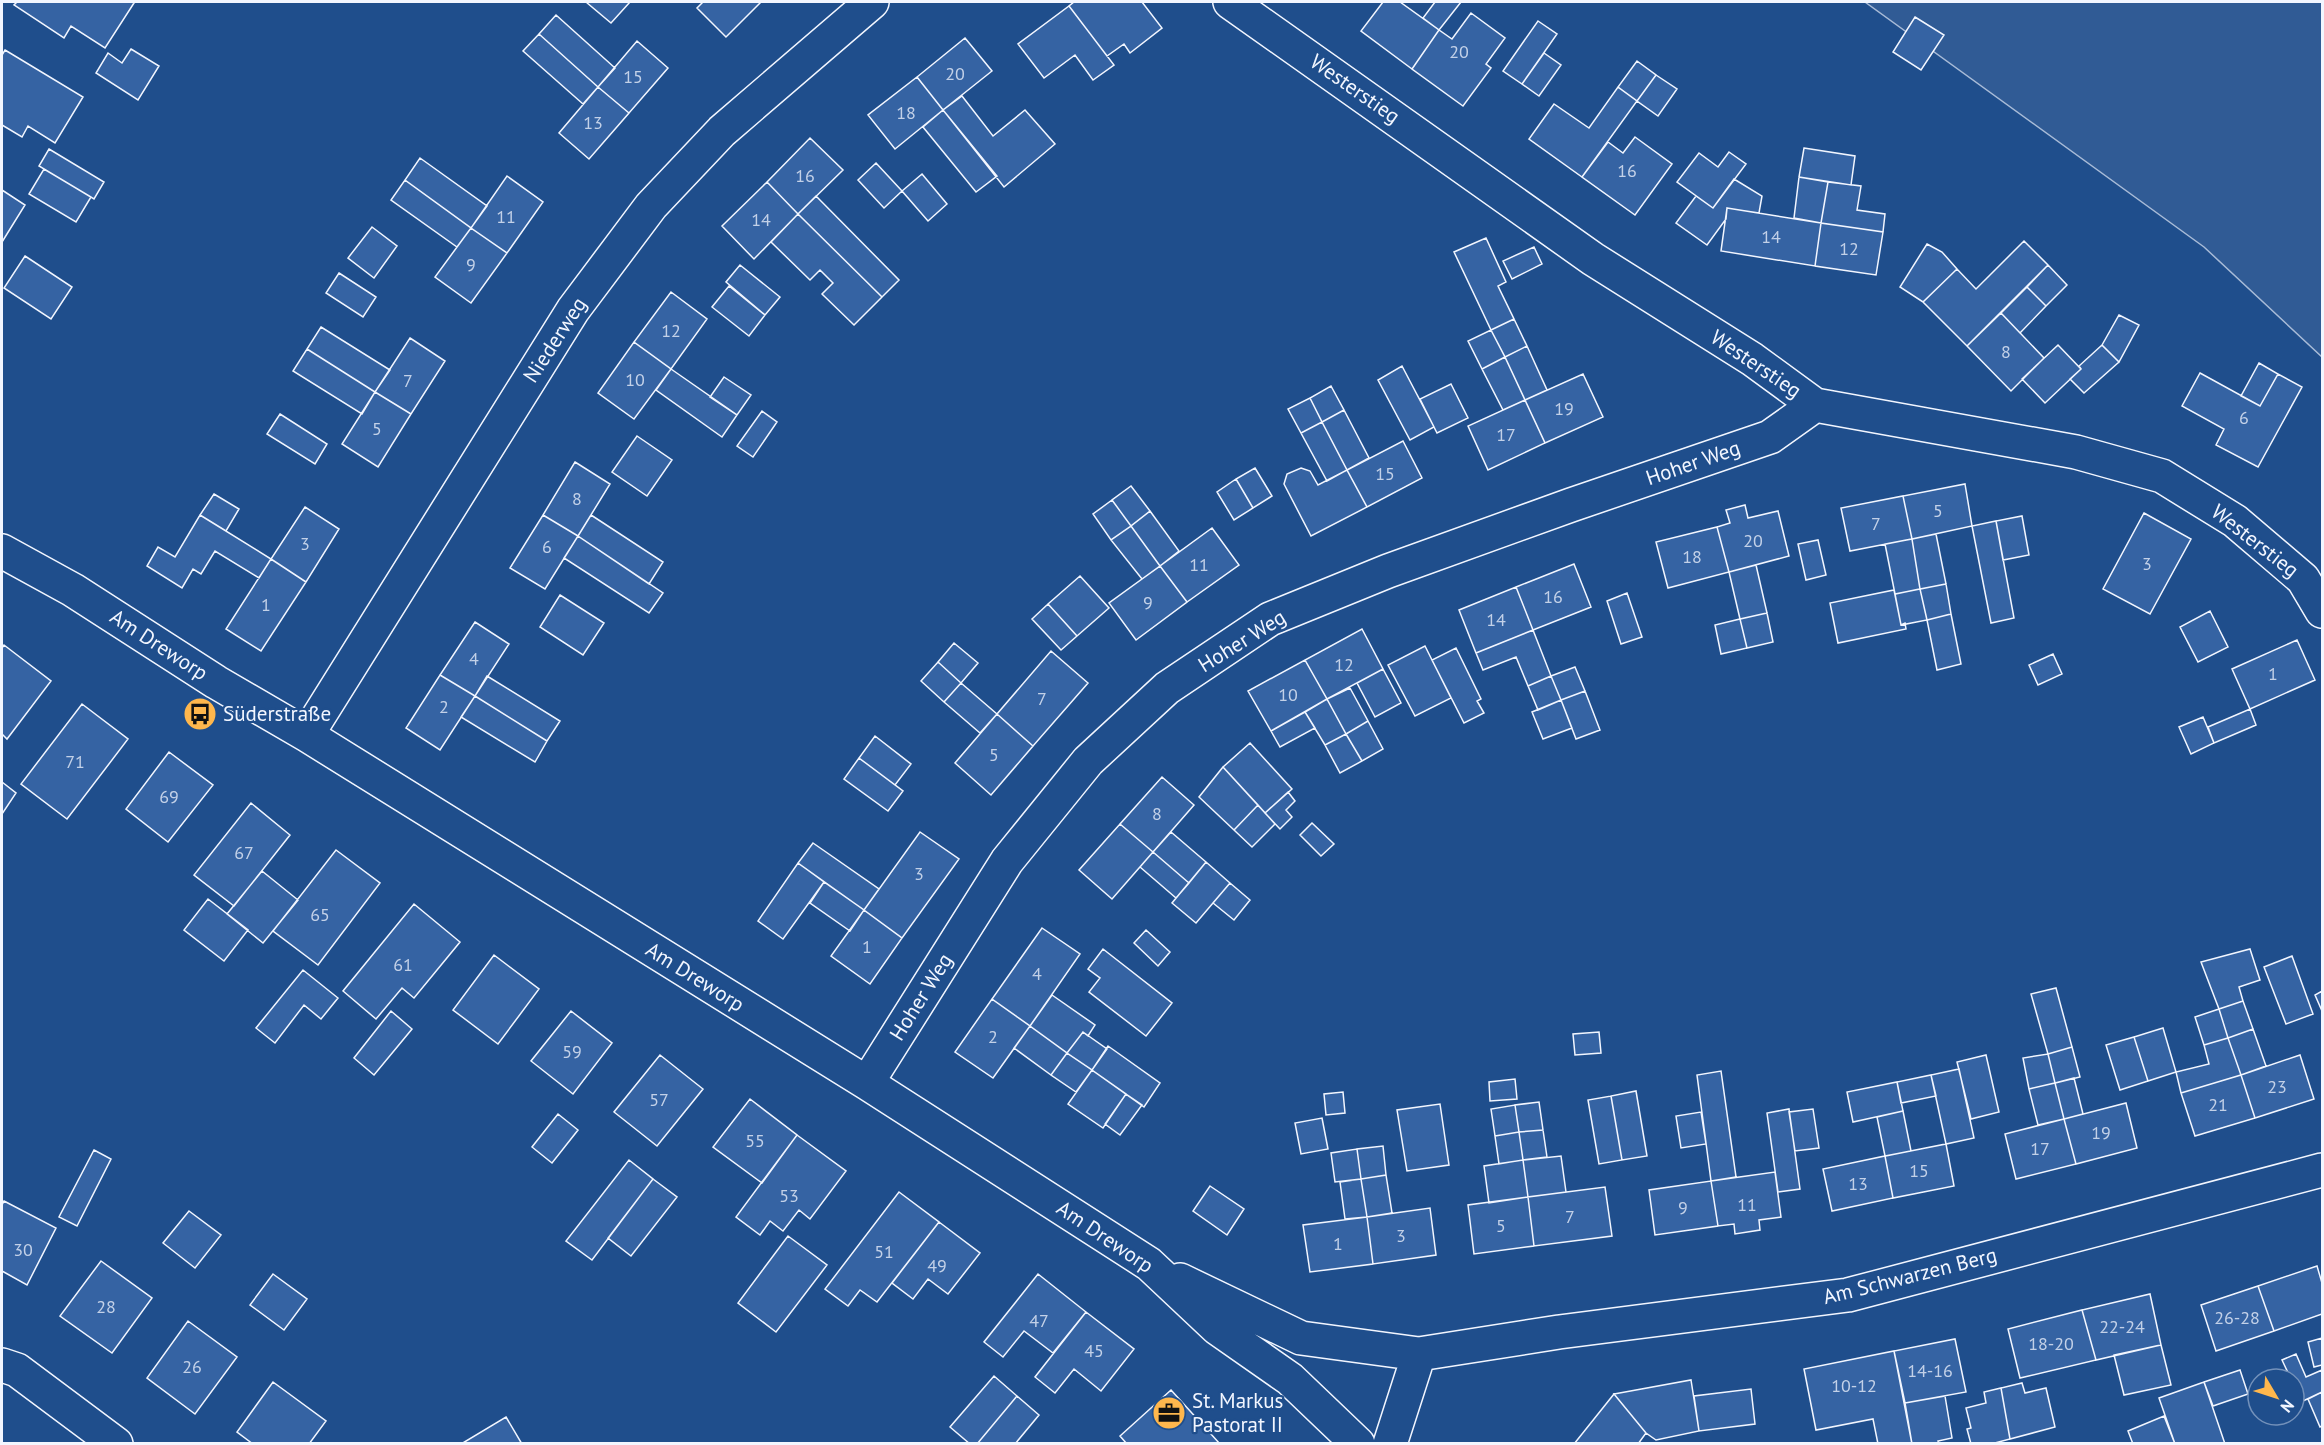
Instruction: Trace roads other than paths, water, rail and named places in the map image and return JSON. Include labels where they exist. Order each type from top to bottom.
[{"type":"street","name":"Niederweg","points":[[307,735],[573,310],[651,206],[722,131],[872,2]]},
{"type":"street","name":"Westerstieg","points":[[1230,2],[1593,259],[1752,359],[1815,405],[2076,452],[2162,476],[2235,521],[2303,579],[2322,611]]},
{"type":"street","name":"Hoher Weg","points":[[867,1083],[1007,861],[1088,761],[1167,688],[1270,619],[1388,571],[1506,528],[1770,437],[1815,405]]},
{"type":"street","name":"Am Dreworp","points":[[2,551],[73,590],[216,682],[307,735],[867,1083],[1149,1264],[1217,1328],[1290,1379],[1358,1443]]},
{"type":"street","name":"Am Schwarzen Berg","points":[[1149,1264],[1301,1338],[1419,1354],[1559,1332],[1848,1295],[2322,1170]]},
{"type":"street","points":[[1390,1443],[1419,1354]]},
{"type":"street","points":[[2,1365],[16,1370],[116,1443]]},
{"type":"place","name":"Süderstraße","points":[[200,714]]},
{"type":"place","name":"St. Markus Pastorat II","points":[[1169,1413]]}]
